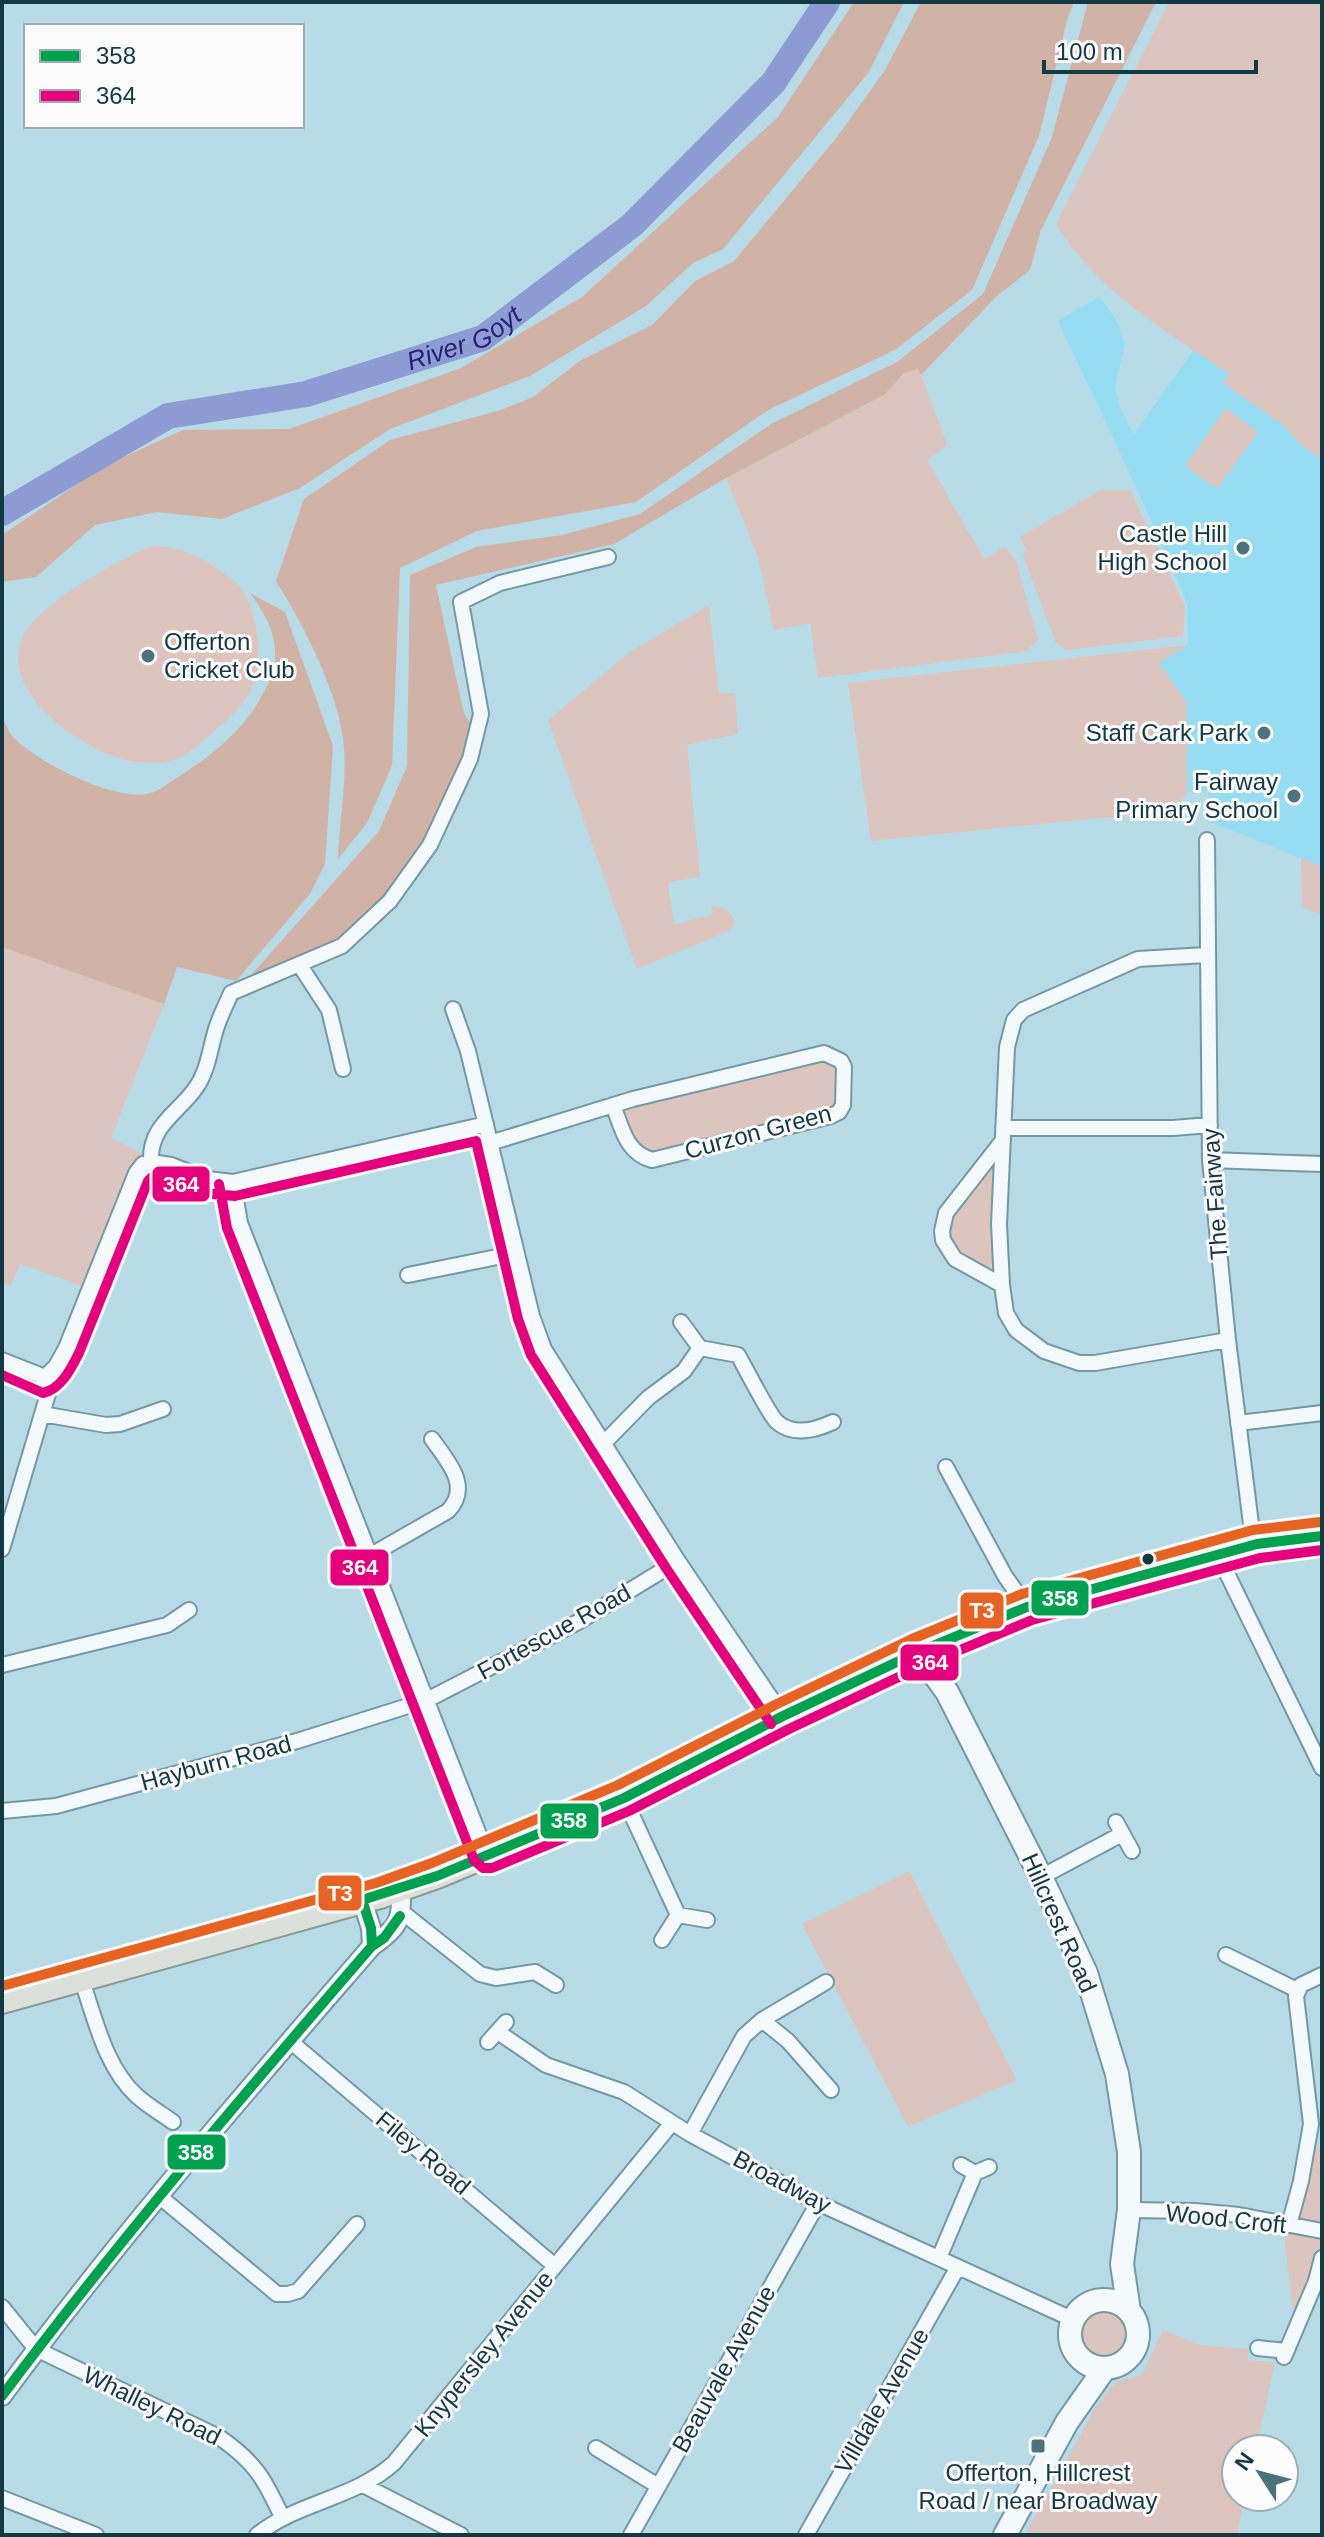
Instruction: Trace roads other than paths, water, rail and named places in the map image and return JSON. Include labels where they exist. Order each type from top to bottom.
[{"type":"main road","points":[[2,2001],[386,1899],[624,1798],[783,1716],[927,1648],[1027,1607],[1257,1544],[1322,1536]]},
{"type":"main road","name":"Hillcrest Road","points":[[927,1648],[1086,1973],[1117,2074],[1129,2152],[1129,2210],[1122,2264],[1129,2311],[1136,2323],[1137,2344],[1125,2361],[1105,2368],[1067,2422],[1005,2535]]},
{"type":"main road","name":"Hillcrest Road","points":[[1067,2422],[1081,2358],[1071,2340],[1074,2320],[1085,2306],[1103,2300],[1122,2264]]},
{"type":"main road","points":[[1103,2300],[1112,2301],[1129,2311]]},
{"type":"main road","points":[[1081,2358],[1088,2364],[1105,2368]]},
{"type":"street","points":[[151,1162],[158,1127],[196,1088],[203,1075],[217,1026],[231,993],[342,946],[390,901],[430,845],[470,759],[481,714],[461,602],[500,583],[608,557]]},
{"type":"street","name":"The Fairway","points":[[1207,840],[1210,1160],[1238,1423],[1252,1532],[1257,1544]]},
{"type":"street","points":[[1206,955],[1138,959],[1023,1010],[1014,1020],[1008,1032],[1003,1134],[999,1224],[1002,1285],[1006,1313],[1016,1330],[1044,1351],[1061,1358],[1095,1363],[1228,1340]]},
{"type":"street","points":[[299,964],[329,1010],[343,1069]]},
{"type":"street","points":[[453,1009],[468,1051],[532,1316],[544,1349],[678,1561],[783,1716]]},
{"type":"street","name":"Curzon Green","points":[[490,1143],[613,1105],[824,1053],[841,1061],[844,1067],[843,1105],[839,1112],[831,1116],[652,1160],[640,1157],[633,1150],[613,1105]]},
{"type":"street","points":[[43,1379],[66,1348],[136,1173],[143,1164],[171,1165],[207,1179],[233,1182],[486,1124]]},
{"type":"street","points":[[1003,1134],[1210,1125]]},
{"type":"street","points":[[1002,1285],[955,1259],[943,1240],[942,1231],[946,1213],[1003,1134]]},
{"type":"street","points":[[1210,1160],[1322,1164]]},
{"type":"street","points":[[233,1182],[240,1223],[487,1855]]},
{"type":"street","points":[[408,1275],[517,1253]]},
{"type":"street","points":[[681,1322],[700,1348],[738,1355],[777,1422],[795,1430],[816,1430],[833,1422]]},
{"type":"street","points":[[603,1444],[648,1398],[684,1371],[700,1348]]},
{"type":"street","points":[[2,1360],[35,1372],[43,1379],[48,1394],[2,1549]]},
{"type":"street","points":[[42,1414],[106,1425],[120,1424],[163,1409]]},
{"type":"street","points":[[1238,1423],[1322,1413]]},
{"type":"street","points":[[371,1555],[448,1511],[455,1503],[459,1486],[457,1476],[432,1439]]},
{"type":"street","points":[[946,1467],[1005,1576],[1027,1607]]},
{"type":"street","points":[[1218,1555],[1322,1768]]},
{"type":"street","name":"Fortescue Road","points":[[427,1700],[578,1622],[678,1561]]},
{"type":"street","points":[[2,1665],[167,1625],[189,1610]]},
{"type":"street","name":"Hayburn Road","points":[[2,1811],[56,1806],[297,1741],[427,1700]]},
{"type":"street","points":[[624,1798],[678,1915]]},
{"type":"street","points":[[1041,1877],[1119,1828],[1132,1851]]},
{"type":"street","points":[[372,1946],[371,1928],[386,1899]]},
{"type":"street","points":[[2,2396],[159,2196],[372,1946],[384,1938],[386,1899]]},
{"type":"street","points":[[386,1899],[480,1974],[496,1978],[535,1972],[556,1985]]},
{"type":"street","points":[[678,1915],[707,1920]]},
{"type":"street","points":[[662,1940],[678,1915]]},
{"type":"street","points":[[1226,1955],[1297,1990]]},
{"type":"street","points":[[1289,2225],[1311,2124],[1296,1996],[1297,1990],[1308,1979],[1322,1975]]},
{"type":"street","points":[[81,1978],[106,2049],[119,2074],[137,2096],[173,2122]]},
{"type":"street","points":[[690,2134],[736,2045],[762,2020],[826,1982]]},
{"type":"street","points":[[762,2020],[788,2041],[831,2090]]},
{"type":"street","name":"Broadway","points":[[497,2032],[546,2065],[624,2092],[690,2134],[818,2203],[1074,2320]]},
{"type":"street","name":"Filey Road","points":[[290,2041],[555,2266]]},
{"type":"street","name":"Knypersley Avenue","points":[[257,2535],[282,2517],[363,2485],[384,2473],[672,2123]]},
{"type":"street","points":[[961,2165],[975,2173]]},
{"type":"street","points":[[939,2258],[975,2173],[989,2167]]},
{"type":"street","points":[[159,2196],[277,2294],[298,2291],[357,2224]]},
{"type":"street","name":"Beauvale Avenue","points":[[631,2535],[818,2203]]},
{"type":"street","name":"Wood Croft","points":[[1129,2210],[1210,2212],[1322,2231]]},
{"type":"street","points":[[1258,2348],[1285,2354],[1316,2281],[1322,2258]]},
{"type":"street","name":"Villdale Avenue","points":[[806,2535],[958,2267]]},
{"type":"street","points":[[2,2307],[36,2349]]},
{"type":"street","name":"Whalley Road","points":[[36,2349],[219,2437],[258,2469],[282,2517]]},
{"type":"street","points":[[596,2448],[658,2486]]},
{"type":"street","points":[[363,2485],[461,2535]]},
{"type":"street","points":[[2,2498],[96,2535]]},
{"type":"waterway","name":"River Goyt","points":[[2,513],[168,416],[306,394],[483,338],[632,225],[773,83],[827,2]]},
{"type":"place","name":"Castle Hill High School","points":[[1243,548]]},
{"type":"place","name":"Offerton Cricket Club","points":[[148,656]]},
{"type":"place","name":"Staff Cark Park","points":[[1264,733]]},
{"type":"place","name":"Fairway Primary School","points":[[1294,796]]},
{"type":"place","name":"Offerton, Hillcrest Road / near Broadway","points":[[1038,2446]]}]
